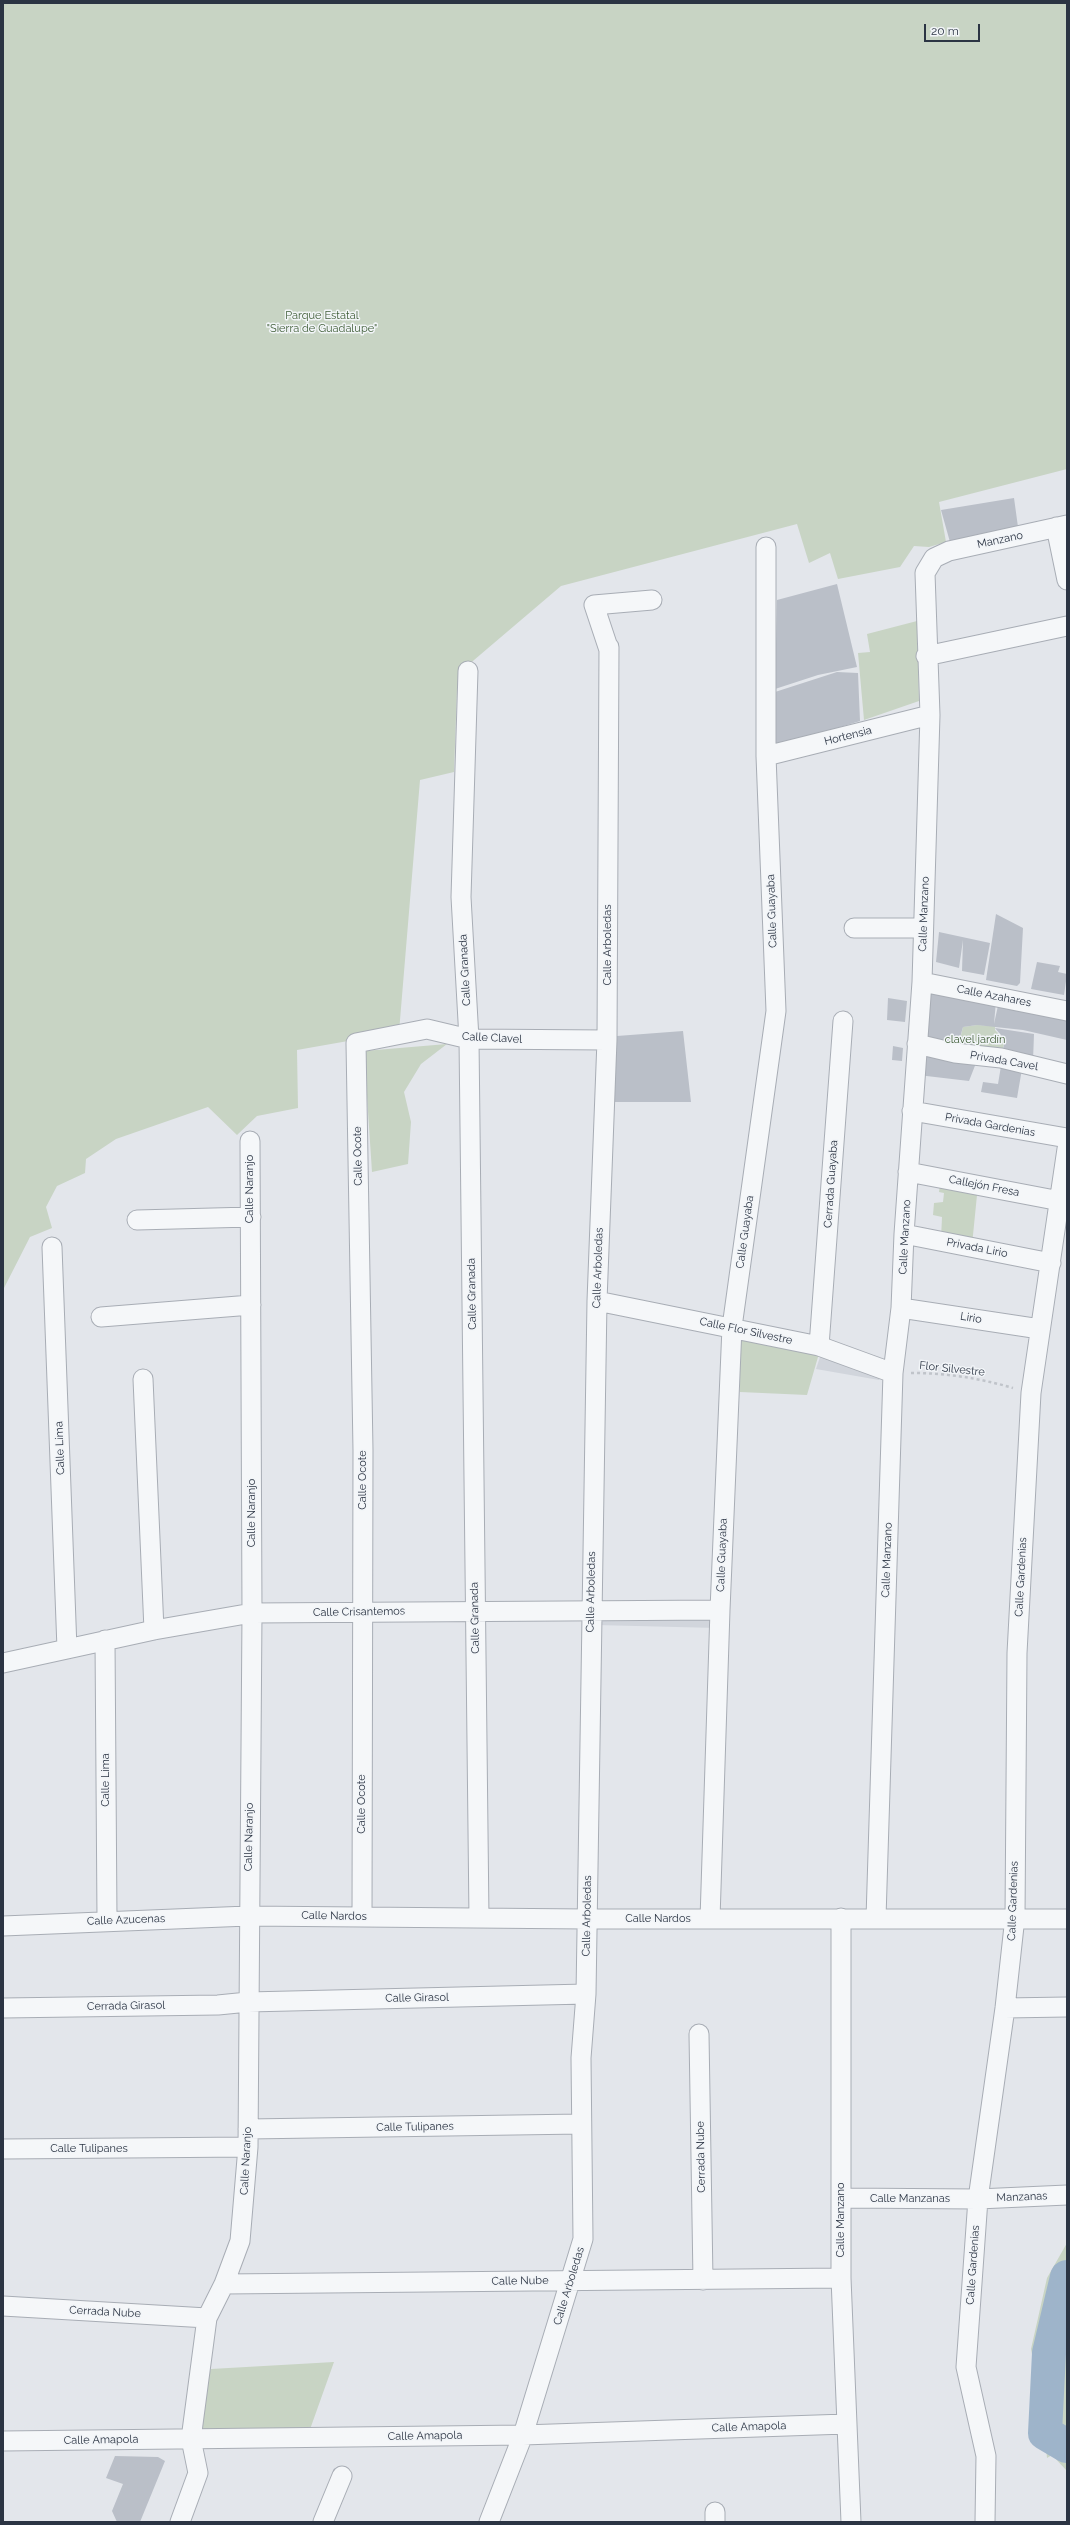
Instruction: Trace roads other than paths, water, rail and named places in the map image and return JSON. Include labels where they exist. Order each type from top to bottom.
[{"type":"street","name":"Manzano","points":[[934,558],[949,551],[1062,526]]},
{"type":"street","points":[[1062,526],[1067,580]]},
{"type":"street","name":"Calle Guayaba","points":[[710,1919],[720,1610],[732,1327],[776,1011],[766,756],[766,547]]},
{"type":"street","name":"Calle Manzano","points":[[876,1918],[893,1373],[901,1308],[904,1234],[922,982],[930,715],[926,656],[925,573],[934,558]]},
{"type":"street","name":"Calle Arboledas","points":[[490,2522],[523,2435],[583,2240],[581,2058],[586,1994],[597,1301],[607,1040],[609,649],[594,604],[652,600]]},
{"type":"street","points":[[926,656],[1067,626]]},
{"type":"street","name":"Calle Granada","points":[[468,671],[461,897],[469,1039],[479,1918]]},
{"type":"street","name":"Hortensia","points":[[766,756],[930,715]]},
{"type":"street","points":[[854,928],[923,928]]},
{"type":"street","name":"Calle Azahares","points":[[922,982],[1067,1011]]},
{"type":"street","name":"Cerrada Guayaba","points":[[819,1346],[843,1021]]},
{"type":"street","name":"Calle Clavel","points":[[356,1043],[427,1029],[469,1039],[607,1040]]},
{"type":"street","name":"Calle Ocote","points":[[356,1043],[363,1450],[362,1917]]},
{"type":"street","name":"Privada Cavel","points":[[917,1044],[955,1053],[1001,1058],[1067,1074]]},
{"type":"street","name":"Privada Gardenias","points":[[912,1111],[1067,1138]]},
{"type":"street","name":"Calle Naranjo","points":[[180,2522],[198,2473],[191,2439],[207,2318],[224,2284],[240,2241],[248,2138],[248,1916],[252,1613],[250,1141]]},
{"type":"street","name":"Calle Gardenias","points":[[985,2522],[986,2456],[966,2367],[978,2199],[1005,2008],[1015,1917],[1017,1653],[1031,1393],[1051,1263],[1062,1221],[1060,1200],[1067,1149]]},
{"type":"street","name":"Callejón Fresa","points":[[908,1172],[1060,1200]]},
{"type":"street","points":[[136,1220],[251,1217]]},
{"type":"street","name":"Privada Lirio","points":[[904,1234],[1051,1263]]},
{"type":"street","name":"Calle Lima","points":[[52,1247],[67,1649]]},
{"type":"street","name":"Calle Flor Silvestre","points":[[597,1301],[732,1327],[819,1346],[893,1373]]},
{"type":"street","points":[[101,1317],[251,1305]]},
{"type":"street","name":"Lirio","points":[[901,1308],[1040,1329]]},
{"type":"street","points":[[143,1379],[154,1630]]},
{"type":"street","name":"Calle Crisantemos","points":[[3,1663],[154,1630],[252,1613],[475,1610],[720,1610]]},
{"type":"street","name":"Calle Lima","points":[[105,1640],[107,1920]]},
{"type":"street","name":"Calle Nardos","points":[[248,1916],[587,1919],[1015,1917],[1067,1919]]},
{"type":"street","name":"Calle Azucenas","points":[[3,1926],[107,1920],[248,1916]]},
{"type":"street","name":"Calle Manzano","points":[[841,1918],[841,2278],[846,2424],[852,2522]]},
{"type":"street","name":"Calle Girasol","points":[[248,2002],[586,1994]]},
{"type":"street","name":"Cerrada Girasol","points":[[3,2008],[218,2005],[248,2002]]},
{"type":"street","points":[[1005,2008],[1067,2007]]},
{"type":"street","name":"Cerrada Nube","points":[[699,2034],[703,2280]]},
{"type":"street","name":"Calle Tulipanes","points":[[3,2149],[581,2124]]},
{"type":"street","name":"Manzanas","points":[[978,2199],[1067,2196]]},
{"type":"street","name":"Calle Manzanas","points":[[842,2198],[978,2199]]},
{"type":"street","name":"Calle Nube","points":[[224,2284],[841,2278]]},
{"type":"street","name":"Cerrada Nube","points":[[3,2306],[207,2318]]},
{"type":"street","name":"Calle Amapola","points":[[3,2441],[523,2435],[846,2424]]},
{"type":"street","points":[[323,2522],[342,2476]]},
{"type":"waterway","points":[[1067,2277],[1049,2353],[1045,2433],[1067,2446]]},
{"type":"park label","name":"Parque Estatal \"Sierra de Guadalupe\"","points":[[322,322]]},
{"type":"park label","name":"clavel jardín","points":[[975,1040]]}]
